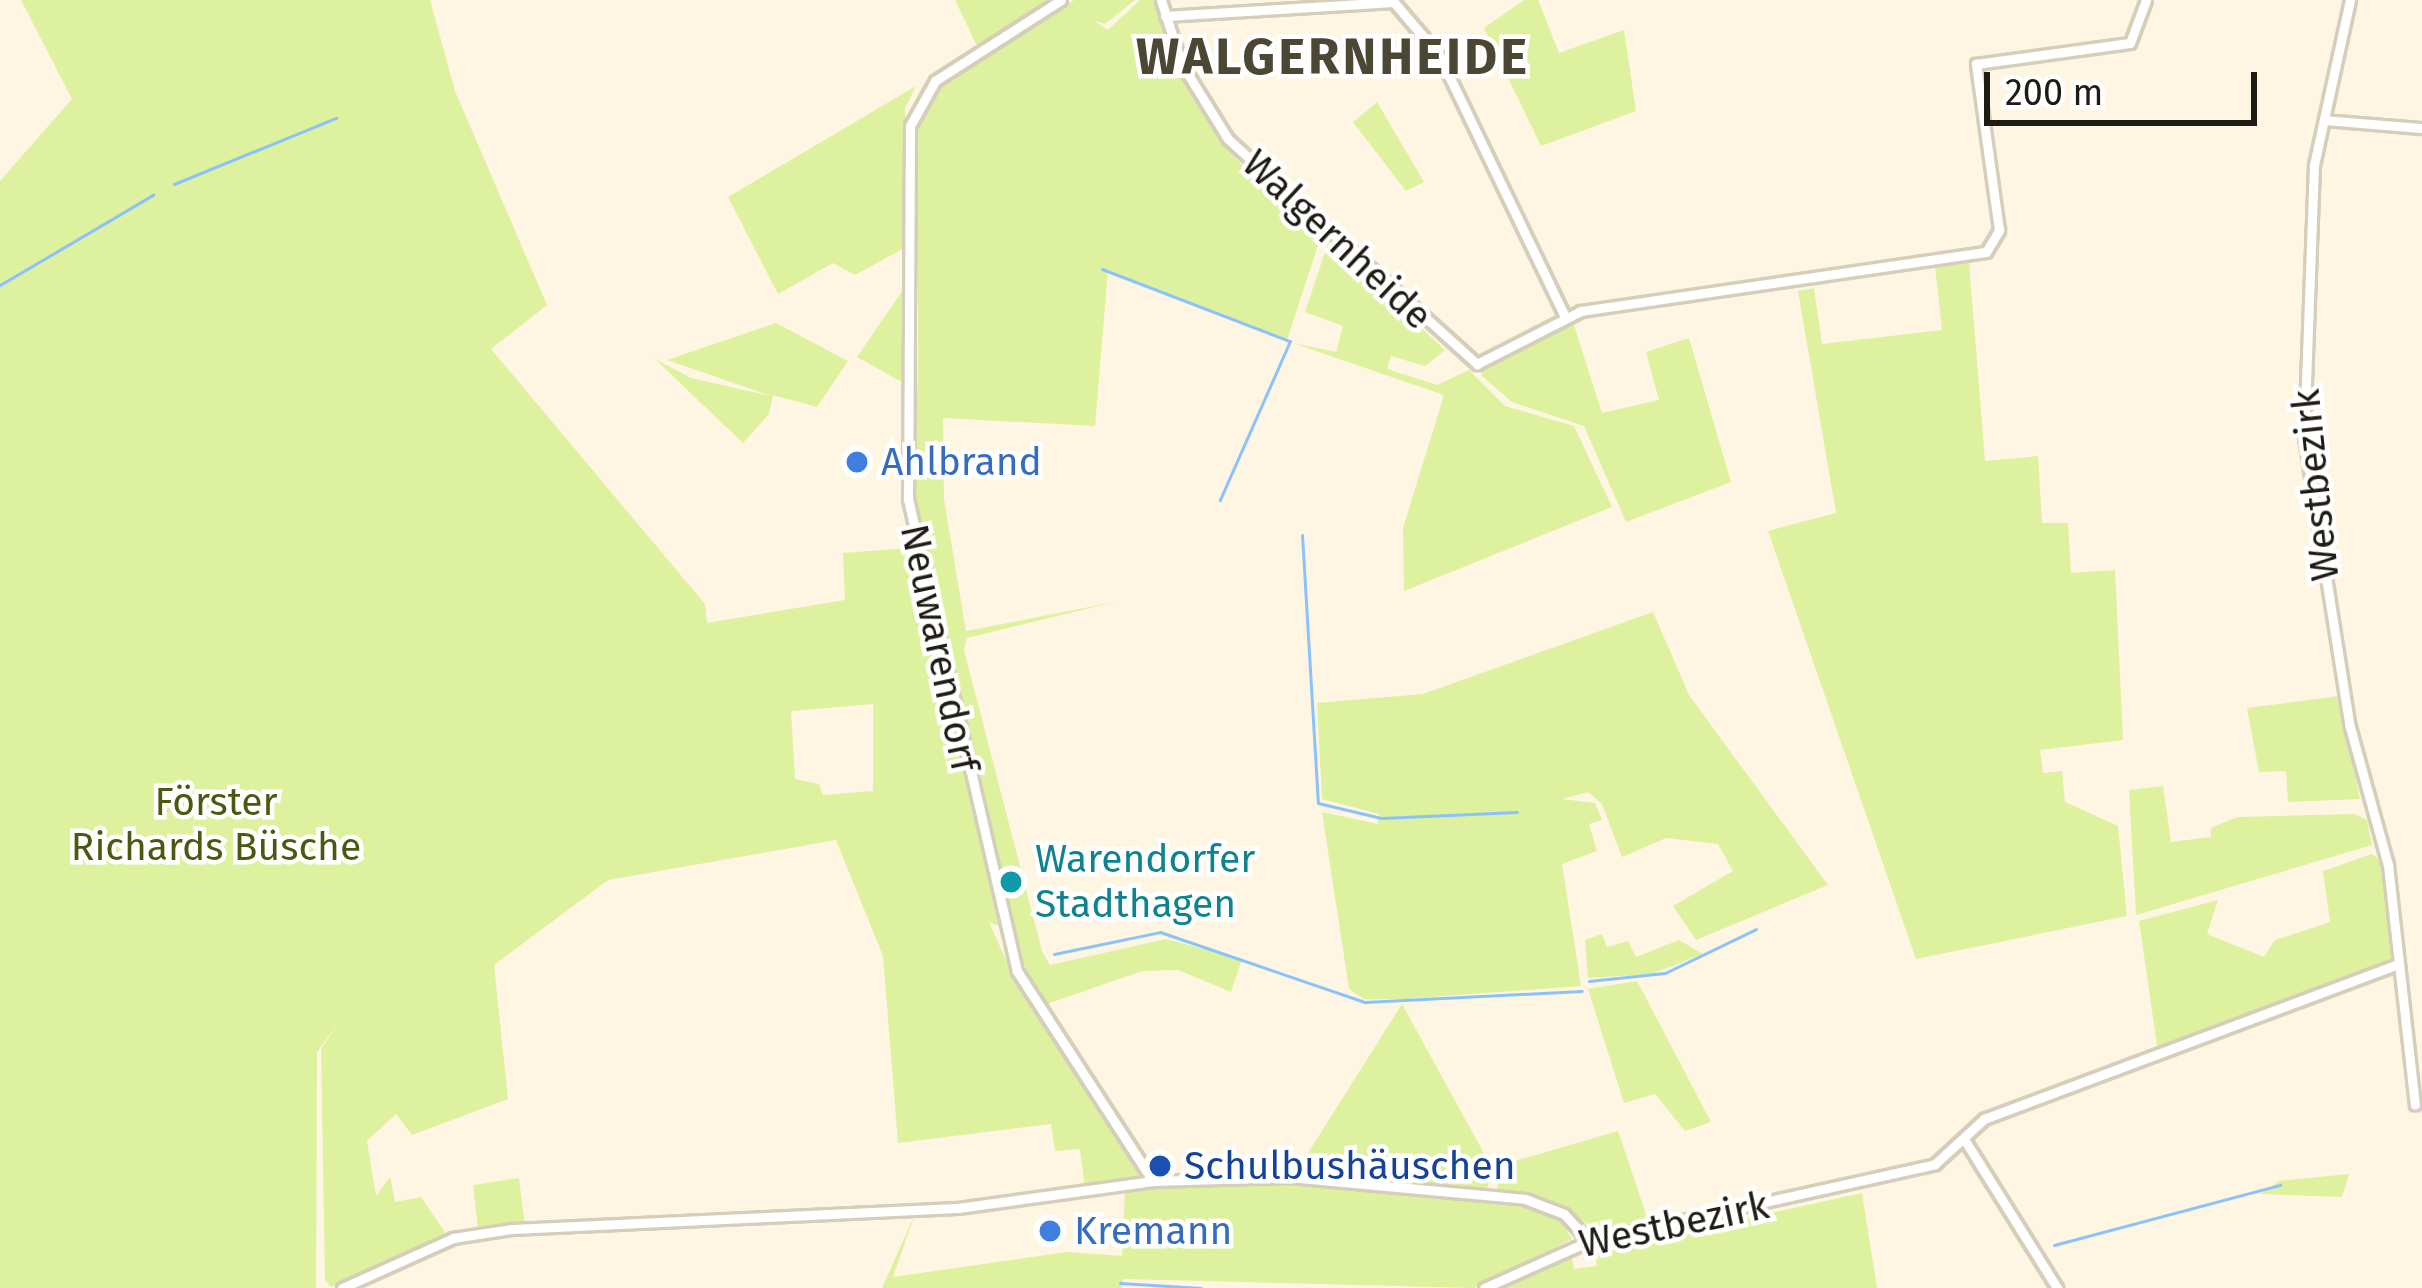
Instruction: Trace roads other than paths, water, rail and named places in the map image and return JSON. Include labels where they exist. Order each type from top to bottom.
[{"type":"street","name":"Neuwarendorf","points":[[1061,0],[935,81],[910,127],[908,499],[1017,970],[1153,1181]]},
{"type":"street","name":"Walgernheide","points":[[1161,0],[1181,63],[1228,139],[1465,358],[1478,364],[1581,310],[1986,252],[1999,230],[1976,64],[2130,43],[2146,0]]},
{"type":"street","name":"Westbezirk","points":[[2350,0],[2314,165],[2304,438],[2350,727],[2388,865],[2415,1105]]},
{"type":"street","points":[[1166,16],[1393,1],[1438,55],[1564,315]]},
{"type":"street","points":[[2324,120],[2422,128]]},
{"type":"street","name":"Westbezirk","points":[[1484,1288],[1550,1253],[1589,1240],[1921,1169],[1984,1119],[2396,965]]},
{"type":"street","points":[[1964,1139],[2057,1288]]},
{"type":"street","points":[[341,1288],[453,1238],[512,1229],[958,1208],[1153,1181],[1289,1177],[1525,1199],[1564,1214],[1589,1240]]},
{"type":"waterway","points":[[174,184],[336,118]]},
{"type":"waterway","points":[[0,285],[153,195]]},
{"type":"waterway","points":[[1102,269],[1290,341],[1220,500]]},
{"type":"waterway","points":[[1302,535],[1318,803],[1381,818],[1517,812]]},
{"type":"waterway","points":[[1589,981],[1665,973],[1756,929]]},
{"type":"waterway","points":[[1054,954],[1160,932],[1365,1002],[1582,991]]},
{"type":"waterway","points":[[2054,1245],[2280,1185]]},
{"type":"waterway","points":[[1120,1283],[1201,1288]]},
{"type":"place","name":"Ahlbrand","points":[[857,462]]},
{"type":"place","name":"Warendorfer Stadthagen","points":[[1011,882]]},
{"type":"place","name":"Schulbushäuschen","points":[[1160,1166]]},
{"type":"place","name":"Kremann","points":[[1050,1231]]},
{"type":"district","name":"WALGERNHEIDE","points":[[1333,57]]},
{"type":"park label","name":"Förster Richards Büsche","points":[[216,826]]}]
